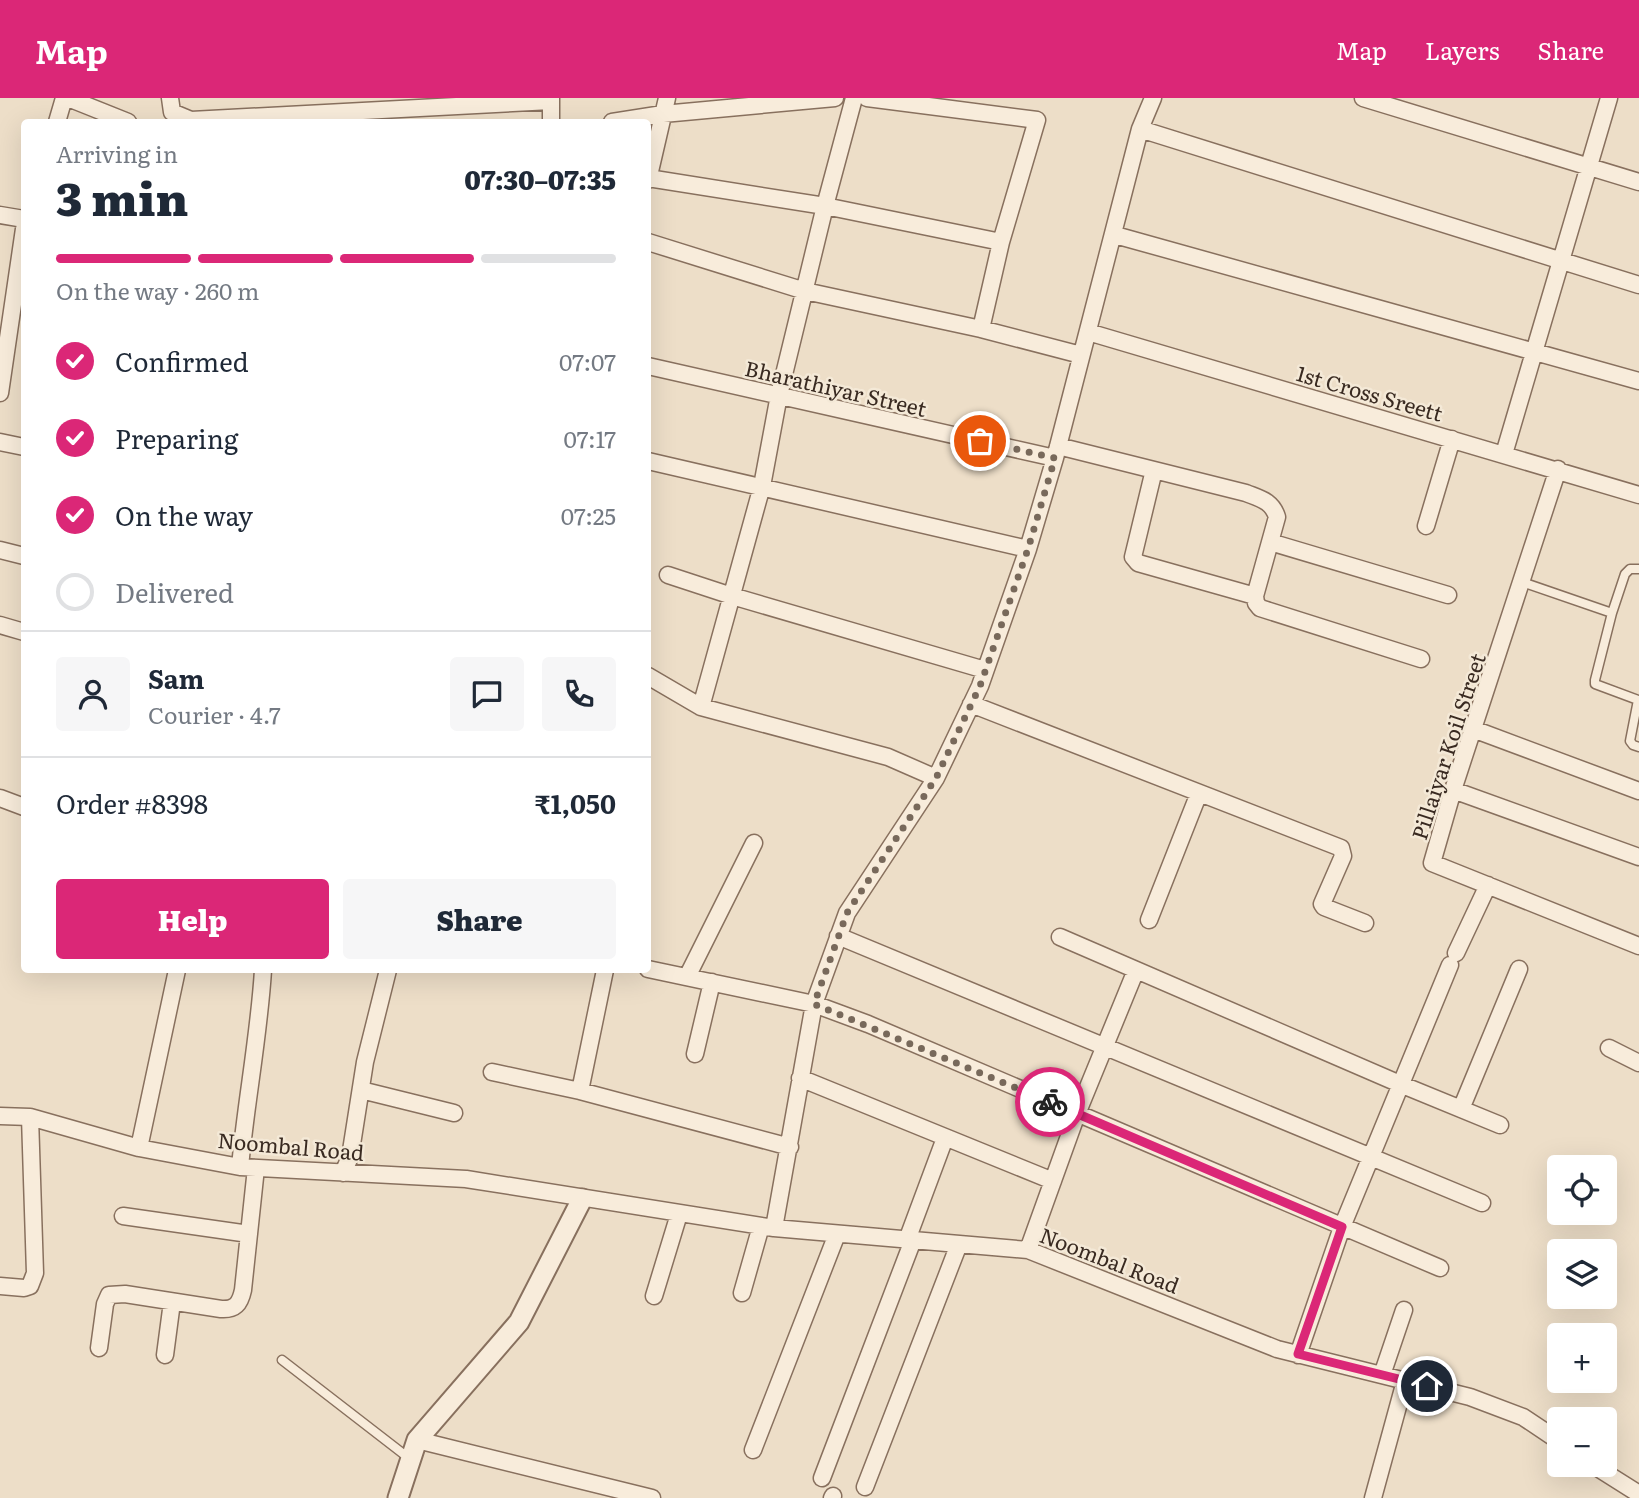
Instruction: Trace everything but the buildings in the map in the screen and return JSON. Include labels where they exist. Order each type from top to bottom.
[{"type":"street","points":[[58,119],[66,98],[120,119]]},
{"type":"street","points":[[170,98],[172,112],[189,119]]},
{"type":"street","points":[[622,119],[665,106],[835,98]]},
{"type":"street","points":[[701,707],[762,486],[779,395],[854,98]]},
{"type":"street","points":[[867,98],[1037,120],[1001,242],[981,329]]},
{"type":"street","points":[[742,1293],[767,1227],[789,1147],[814,1004],[838,936],[847,913],[936,778],[985,670],[1028,549],[1115,235],[1140,129],[1153,98]]},
{"type":"street","points":[[1363,98],[1639,182]]},
{"type":"street","points":[[1504,454],[1562,262],[1587,165],[1609,98]]},
{"type":"street","points":[[208,119],[551,99],[551,119]]},
{"type":"street","points":[[651,166],[665,106]]},
{"type":"street","points":[[1140,129],[1639,285]]},
{"type":"street","points":[[651,179],[825,206],[1001,242]]},
{"type":"street","points":[[0,215],[21,218]]},
{"type":"street","points":[[1115,235],[1639,381]]},
{"type":"street","points":[[651,243],[805,291],[981,329],[1081,355]]},
{"type":"street","points":[[0,393],[21,249]]},
{"type":"street","name":"1st Cross Sreett","points":[[1088,331],[1639,495]]},
{"type":"street","name":"Bharathiyar Street","points":[[651,367],[1154,470],[1246,493],[1268,502],[1277,517],[1255,596]]},
{"type":"street","points":[[1426,526],[1452,439]]},
{"type":"street","points":[[0,442],[21,446]]},
{"type":"street","points":[[651,462],[1028,549]]},
{"type":"street","points":[[1154,470],[1133,557],[1138,563],[1255,596],[1255,603],[1260,608],[1421,659]]},
{"type":"street","name":"Pillaiyar Koil Street","points":[[1558,470],[1453,790],[1433,863],[1639,946]]},
{"type":"street","points":[[1270,542],[1448,594]]},
{"type":"street","points":[[0,550],[21,555]]},
{"type":"street","points":[[668,575],[985,670]]},
{"type":"street","points":[[0,625],[21,631]]},
{"type":"street","points":[[651,678],[701,707],[888,757],[936,778]]},
{"type":"street","points":[[971,704],[1341,848],[1343,856],[1322,904],[1364,923]]},
{"type":"street","points":[[1473,729],[1639,791]]},
{"type":"street","points":[[1453,790],[1639,857]]},
{"type":"street","points":[[1149,919],[1199,793]]},
{"type":"street","points":[[0,798],[21,806]]},
{"type":"street","points":[[687,977],[754,843]]},
{"type":"street","points":[[1298,1354],[1342,1227],[1370,1157],[1453,959],[1488,885]]},
{"type":"street","points":[[838,936],[1482,1203]]},
{"type":"street","points":[[1060,937],[1500,1125]]},
{"type":"street","points":[[1461,1109],[1519,969]]},
{"type":"street","points":[[651,970],[814,1004],[868,1024],[1440,1268]]},
{"type":"street","points":[[1028,1250],[1077,1114],[1136,970]]},
{"type":"street","points":[[139,1148],[176,973]]},
{"type":"street","points":[[99,1348],[105,1304],[109,1295],[125,1294],[231,1310],[238,1306],[243,1290],[249,1234],[247,1096],[260,1022],[262,973]]},
{"type":"street","points":[[343,1173],[350,1157],[365,1062],[387,973]]},
{"type":"street","points":[[580,1091],[604,973]]},
{"type":"street","points":[[695,1054],[712,982]]},
{"type":"street","points":[[1609,1048],[1639,1063]]},
{"type":"street","points":[[492,1072],[580,1091],[789,1147]]},
{"type":"street","points":[[800,1078],[1054,1181]]},
{"type":"street","points":[[361,1090],[454,1113]]},
{"type":"street","name":"Noombal Road","points":[[0,1116],[30,1117],[139,1148],[248,1168],[466,1179],[767,1227],[1028,1250],[1277,1349],[1470,1397],[1523,1417],[1547,1433]]},
{"type":"street","points":[[0,1286],[30,1286],[35,1273],[30,1117]]},
{"type":"street","points":[[822,1478],[945,1138]]},
{"type":"street","points":[[398,1498],[414,1450],[519,1322],[582,1199]]},
{"type":"street","points":[[654,1296],[679,1214]]},
{"type":"street","points":[[123,1216],[249,1234]]},
{"type":"street","points":[[753,1450],[837,1234]]},
{"type":"street","points":[[865,1487],[959,1244]]},
{"type":"street","points":[[165,1355],[172,1301]]},
{"type":"street","points":[[1382,1375],[1404,1310]]},
{"type":"street","points":[[1373,1498],[1405,1381]]},
{"type":"street","points":[[414,1450],[600,1492],[652,1498]]},
{"type":"street","points":[[1612,1477],[1639,1494]]},
{"type":"lane","points":[[1639,569],[1630,569],[1625,574],[1612,613],[1595,684],[1638,701],[1629,741],[1633,746],[1639,747]]},
{"type":"lane","points":[[1522,582],[1612,613]]},
{"type":"lane","points":[[282,1360],[414,1450]]},
{"type":"way so far","points":[[980,441],[1055,458],[1028,549],[980,686],[936,778],[847,913],[814,1004],[868,1024],[1050,1102]]},
{"type":"route","points":[[1050,1102],[1342,1227],[1298,1354],[1427,1386]]}]
